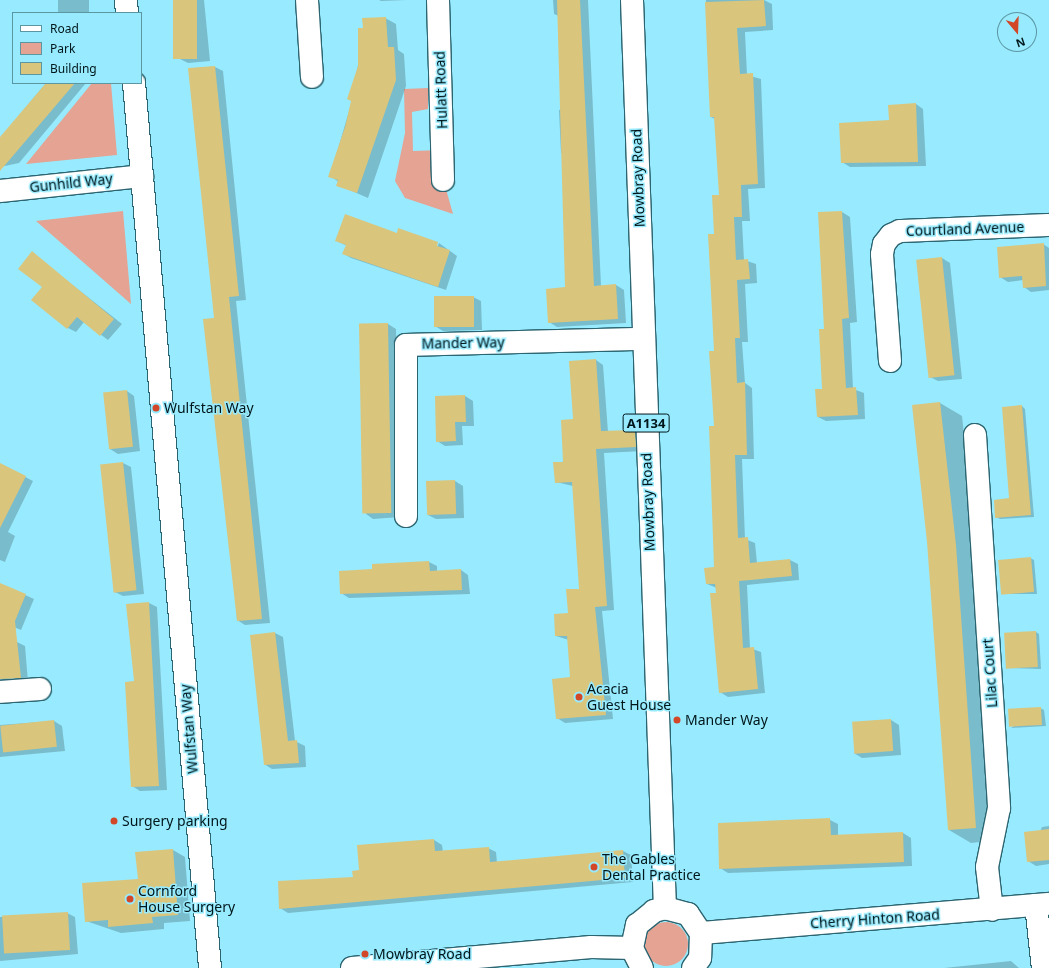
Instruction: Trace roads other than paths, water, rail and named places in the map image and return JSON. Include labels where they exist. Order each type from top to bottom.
[{"type":"street","points":[[126,0],[127,12]]},
{"type":"street","points":[[307,0],[312,77]]},
{"type":"street","name":"Hulatt Road","points":[[438,0],[443,180]]},
{"type":"street","name":"Mowbray Road","points":[[632,0],[643,339],[665,908]]},
{"type":"street","name":"Wulfstan Way","points":[[134,84],[210,968]]},
{"type":"street","name":"Gunhild Way","points":[[0,191],[142,176]]},
{"type":"street","name":"Courtland Avenue","points":[[890,360],[882,254],[884,244],[891,235],[900,231],[1049,225]]},
{"type":"street","name":"Mander Way","points":[[406,516],[406,345],[643,339]]},
{"type":"street","name":"Lilac Court","points":[[975,435],[999,808],[987,868],[992,910]]},
{"type":"street","points":[[0,692],[40,689]]},
{"type":"street","points":[[1043,905],[1043,968]]},
{"type":"street","name":"Cherry Hinton Road","points":[[701,934],[1043,905]]},
{"type":"street","points":[[642,968],[632,948],[637,925],[654,911],[665,908],[688,914],[701,934],[700,958],[693,968]]},
{"type":"street","points":[[352,968],[590,947],[632,948]]},
{"type":"place","name":"Wulfstan Way","points":[[156,408]]},
{"type":"place","name":"Acacia Guest House","points":[[579,697]]},
{"type":"place","name":"Mander Way","points":[[677,720]]},
{"type":"place","name":"Surgery parking","points":[[114,821]]},
{"type":"place","name":"The Gables Dental Practice","points":[[594,867]]},
{"type":"place","name":"Cornford House Surgery","points":[[130,899]]},
{"type":"place","name":"Mowbray Road","points":[[365,954]]}]
